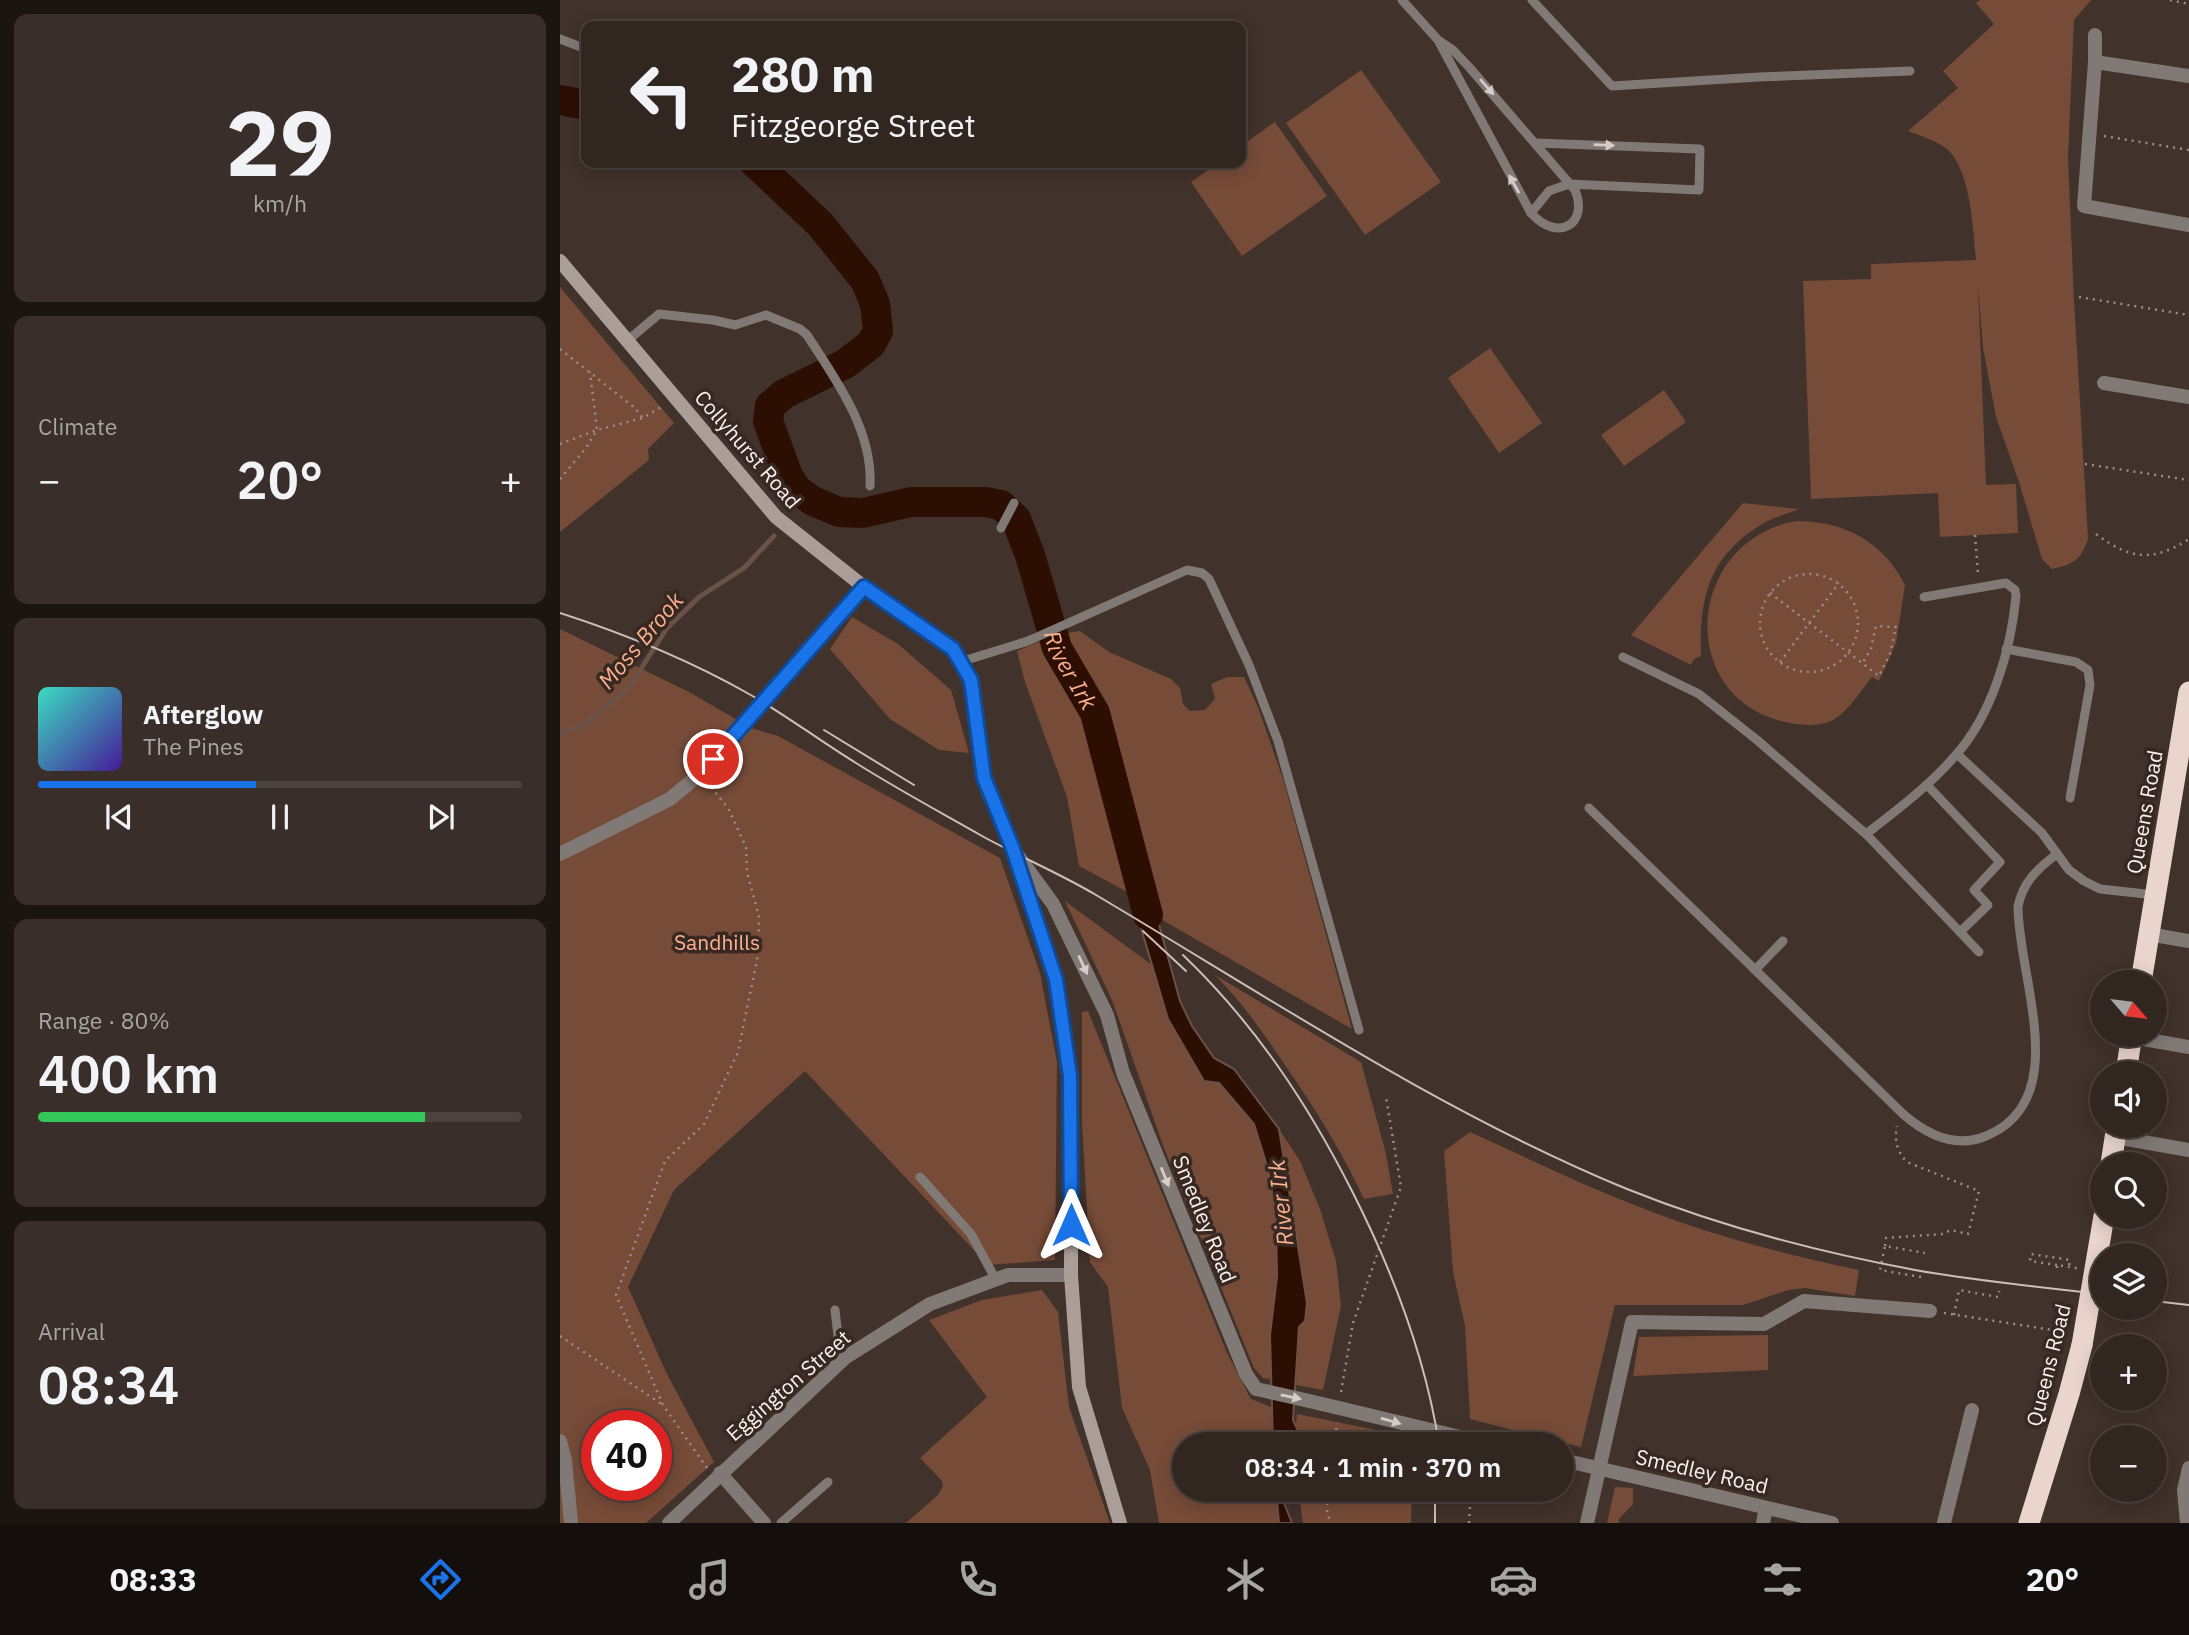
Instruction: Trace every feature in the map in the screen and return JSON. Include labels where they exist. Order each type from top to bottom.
[{"type":"highway","name":"Queens Road","points":[[2143,970],[2185,749],[2189,692]]},
{"type":"highway","name":"Queens Road","points":[[2029,1523],[2069,1394],[2082,1340],[2102,1229]]},
{"type":"street","points":[[2095,35],[2084,206],[2189,225]]},
{"type":"street","points":[[2095,62],[2189,76]]},
{"type":"street","name":"Collyhurst Road","points":[[560,261],[776,517],[864,587],[953,649],[971,680],[984,778],[1013,849],[1056,980],[1069,1064],[1071,1275],[1079,1387],[1121,1523]]},
{"type":"street","points":[[2104,383],[2189,397]]},
{"type":"street","points":[[560,854],[670,799],[700,774],[864,587]]},
{"type":"street","name":"Smedley Road","points":[[1013,849],[1053,904],[1107,1015],[1122,1073],[1246,1374],[1256,1390],[1340,1407],[1437,1432]]},
{"type":"street","points":[[2148,934],[2189,941]]},
{"type":"street","points":[[2167,1043],[2189,1047]]},
{"type":"street","points":[[2143,1138],[2189,1150]]},
{"type":"street","name":"Eggington Street","points":[[668,1523],[846,1357],[930,1304],[1008,1275],[1071,1275]]},
{"type":"street","points":[[1587,1523],[1632,1322],[1763,1324],[1804,1301],[1930,1311]]},
{"type":"street","points":[[1944,1523],[1972,1410]]},
{"type":"street","points":[[560,1441],[565,1460],[571,1523]]},
{"type":"street","name":"Smedley Road","points":[[1574,1462],[1832,1523]]},
{"type":"street","points":[[2187,1523],[2183,1490],[2189,1468]]},
{"type":"street","points":[[718,1476],[764,1523]]},
{"type":"street","points":[[1763,1523],[1766,1508]]},
{"type":"lane","points":[[1402,0],[1438,40],[1531,213],[1543,224],[1555,229],[1566,227],[1575,218],[1579,200],[1569,184],[1453,50],[1438,40]]},
{"type":"lane","points":[[1532,0],[1612,86],[1910,71]]},
{"type":"lane","points":[[560,39],[581,47]]},
{"type":"lane","points":[[1531,213],[1549,191],[1569,184],[1699,190],[1700,149],[1536,143]]},
{"type":"lane","points":[[627,341],[659,314],[735,325],[766,315],[800,329],[807,335],[846,398],[867,445],[871,466],[870,486]]},
{"type":"lane","points":[[1000,528],[1014,503]]},
{"type":"lane","points":[[960,662],[1028,641],[1187,570],[1202,573],[1209,579],[1249,665],[1278,741],[1359,1030]]},
{"type":"lane","points":[[1866,834],[1927,785],[1957,754],[1983,713],[1994,689],[2006,649],[2015,608],[2015,590],[2006,583],[1924,597]]},
{"type":"lane","points":[[2006,649],[2077,662],[2088,670],[2090,685],[2070,798]]},
{"type":"lane","points":[[1623,657],[1699,694],[1808,782],[1866,834],[1979,952]]},
{"type":"lane","points":[[1957,754],[2042,833],[2069,870],[2100,889],[2155,895]]},
{"type":"lane","points":[[1927,785],[2000,862],[1974,890],[1988,905],[1960,932]]},
{"type":"lane","points":[[1589,808],[1903,1114],[1928,1133],[1940,1138],[1979,1139],[2005,1126],[2025,1103],[2034,1078],[2035,1055],[2018,907],[2026,883],[2057,854]]},
{"type":"lane","points":[[1755,970],[1783,941]]},
{"type":"lane","points":[[920,1177],[971,1234],[996,1280]]},
{"type":"lane","points":[[835,1310],[838,1336],[846,1357]]},
{"type":"lane","points":[[781,1523],[828,1482]]},
{"type":"path","points":[[2170,0],[2189,4]]},
{"type":"path","points":[[2090,133],[2189,150]]},
{"type":"path","points":[[2078,297],[2189,315]]},
{"type":"path","points":[[560,349],[635,408],[643,418]]},
{"type":"path","points":[[560,479],[597,430],[590,372]]},
{"type":"path","points":[[560,444],[597,430],[643,418],[677,401]]},
{"type":"path","points":[[2085,464],[2189,480]]},
{"type":"path","points":[[2096,534],[2129,553],[2148,556],[2161,554],[2189,539]]},
{"type":"path","points":[[1975,535],[1980,588]]},
{"type":"path","points":[[1807,573],[1823,575],[1839,583],[1849,593],[1859,624],[1856,640],[1848,654],[1821,671],[1804,672],[1780,662],[1765,646],[1760,630],[1761,614],[1770,593],[1791,577],[1807,573]]},
{"type":"path","points":[[1780,662],[1839,583]]},
{"type":"path","points":[[1770,593],[1848,654],[1862,664],[1879,676],[1890,654],[1896,627],[1876,626],[1871,649],[1862,664]]},
{"type":"path","points":[[700,774],[728,808],[746,847],[747,872],[759,917],[758,955],[738,1052],[704,1125],[665,1161],[616,1295],[663,1405],[718,1476]]},
{"type":"path","points":[[1336,1432],[1353,1323],[1401,1187],[1386,1097]]},
{"type":"path","points":[[1903,1114],[1898,1122],[1895,1138],[1901,1156],[1914,1166],[1979,1192],[1968,1234],[1951,1230],[1943,1234],[1886,1238],[1880,1270],[1921,1277]]},
{"type":"path","points":[[1885,1246],[1925,1253]]},
{"type":"path","points":[[2063,1265],[2030,1262],[2031,1254],[2070,1260],[2069,1267]]},
{"type":"path","points":[[1954,1315],[1959,1290],[1998,1297],[1999,1291]]},
{"type":"path","points":[[1930,1311],[2082,1340]]},
{"type":"path","points":[[560,1336],[663,1405]]},
{"type":"path","points":[[1327,1502],[1330,1523]]},
{"type":"path","points":[[1469,1523],[1470,1502]]},
{"type":"green space","points":[[1980,0],[2091,0],[2074,20],[2068,158],[2088,539],[2083,552],[2076,560],[2052,569],[2042,559],[1996,417],[1983,348],[1978,286],[1986,485],[2016,484],[2018,533],[1940,537],[1938,493],[1811,499],[1803,281],[1871,279],[1871,264],[1976,260],[1970,202],[1956,160],[1939,144],[1908,131],[1958,88],[1943,71],[1994,24],[1976,3]]},
{"type":"green space","points":[[1361,70],[1441,182],[1365,235],[1286,123]]},
{"type":"green space","points":[[1275,122],[1327,196],[1242,256],[1191,182],[1211,168],[1246,168],[1246,142]]},
{"type":"green space","points":[[560,287],[674,423],[648,449],[649,460],[560,532]]},
{"type":"green space","points":[[1490,348],[1542,423],[1499,453],[1448,378]]},
{"type":"green space","points":[[1664,390],[1686,422],[1624,466],[1601,435]]},
{"type":"green space","points":[[1743,503],[1799,509],[1768,521],[1745,535],[1719,564],[1711,579],[1702,615],[1701,656],[1694,659],[1691,665],[1631,635]]},
{"type":"green space","points":[[1796,521],[1830,525],[1874,545],[1905,585],[1896,643],[1879,681],[1872,677],[1839,716],[1818,725],[1790,723],[1753,709],[1727,686],[1712,656],[1708,622],[1714,589],[1731,559],[1759,535]]},
{"type":"green space","points":[[852,617],[898,644],[951,690],[969,753],[939,750],[890,719],[830,649]]},
{"type":"green space","name":"Sandhills","points":[[560,629],[691,693],[751,728],[778,736],[1000,858],[1040,973],[1057,1062],[1055,1260],[988,1265],[805,1071],[674,1190],[628,1287],[666,1372],[714,1462],[672,1500],[672,1410],[581,1410],[581,1501],[671,1501],[646,1523],[560,1523]]},
{"type":"green space","points":[[1080,631],[1109,652],[1171,679],[1180,688],[1183,704],[1190,711],[1205,710],[1215,699],[1211,684],[1227,677],[1244,677],[1258,707],[1284,782],[1352,1029],[1157,917],[1119,767],[1102,712],[1060,634]]},
{"type":"green space","points":[[1045,639],[1087,716],[1120,832],[1131,894],[1079,866],[1067,797],[1025,682],[1017,651]]},
{"type":"green space","points":[[1065,901],[1152,965],[1168,1019],[1204,1080],[1219,1083],[1255,1124],[1268,1169],[1276,1214],[1277,1277],[1270,1335],[1270,1379],[1263,1378],[1254,1368],[1164,1148],[1112,1000]]},
{"type":"green space","points":[[1215,975],[1361,1062],[1386,1154],[1393,1194],[1364,1199],[1318,1114],[1252,1018]]},
{"type":"green space","points":[[1088,1011],[1227,1353],[1251,1399],[1271,1407],[1272,1432],[1172,1432],[1172,1502],[1277,1502],[1279,1523],[1159,1523],[1150,1470],[1122,1408],[1108,1287],[1090,1262],[1082,1124],[1082,1012]]},
{"type":"green space","points":[[1279,1129],[1300,1161],[1320,1209],[1336,1261],[1341,1306],[1323,1390],[1296,1385],[1299,1327],[1289,1187]]},
{"type":"green space","points":[[1470,1132],[1595,1189],[1692,1226],[1747,1243],[1859,1270],[1855,1296],[1805,1288],[1788,1290],[1743,1305],[1615,1305],[1581,1447],[1574,1445],[1574,1432],[1522,1432],[1470,1419],[1465,1326],[1453,1272],[1444,1151]]},
{"type":"green space","points":[[1042,1290],[1058,1312],[1069,1407],[1110,1523],[906,1523],[938,1495],[943,1486],[942,1481],[920,1458],[987,1397],[929,1320],[982,1300]]},
{"type":"green space","points":[[1768,1335],[1768,1370],[1633,1376],[1639,1337]]},
{"type":"green space","points":[[1297,1414],[1386,1432],[1295,1432]]},
{"type":"green space","points":[[1615,1487],[1633,1488],[1633,1504],[1618,1520],[1620,1523],[1607,1523]]},
{"type":"green space","points":[[1300,1502],[1412,1502],[1411,1523],[1303,1523]]},
{"type":"water","points":[[1129,872],[1147,881],[1180,1001],[1192,1026],[1214,1058],[1234,1069],[1279,1129],[1307,1303],[1305,1321],[1299,1327],[1293,1420],[1299,1432],[1273,1432],[1270,1335],[1277,1277],[1276,1214],[1268,1169],[1254,1124],[1219,1083],[1204,1081],[1168,1019],[1131,894]]},
{"type":"water","points":[[1277,1502],[1284,1502],[1292,1523],[1279,1523]]},
{"type":"waterway","name":"River Irk","points":[[560,100],[581,104]]},
{"type":"waterway","name":"River Irk","points":[[760,168],[820,224],[865,280],[875,304],[878,331],[871,344],[845,364],[784,394],[770,406],[768,421],[788,476],[797,490],[813,501],[839,512],[863,513],[911,502],[986,502],[1001,505],[1016,519],[1030,555],[1057,648],[1095,713],[1148,915]]},
{"type":"waterway","name":"Moss Brook","points":[[560,734],[587,723],[630,686],[667,628],[699,597],[744,568],[774,536]]},
{"type":"tram line","points":[[560,613],[656,649],[749,694],[903,791],[982,836],[1096,895],[1357,1052],[1490,1125],[1627,1189],[1733,1226],[1879,1263],[2008,1284],[2090,1293]]},
{"type":"tram line","points":[[824,730],[914,785]]},
{"type":"tram line","points":[[1143,931],[1186,971]]},
{"type":"tram line","points":[[1183,955],[1257,1037],[1318,1128],[1336,1160],[1381,1253],[1406,1315],[1425,1378],[1437,1432]]},
{"type":"tram line","points":[[2167,1302],[2189,1305]]},
{"type":"tram line","points":[[1435,1502],[1435,1523]]},
{"type":"route","points":[[713,759],[864,587],[953,649],[971,680],[984,778],[1013,849],[1056,980],[1070,1076],[1071,1225]]}]
